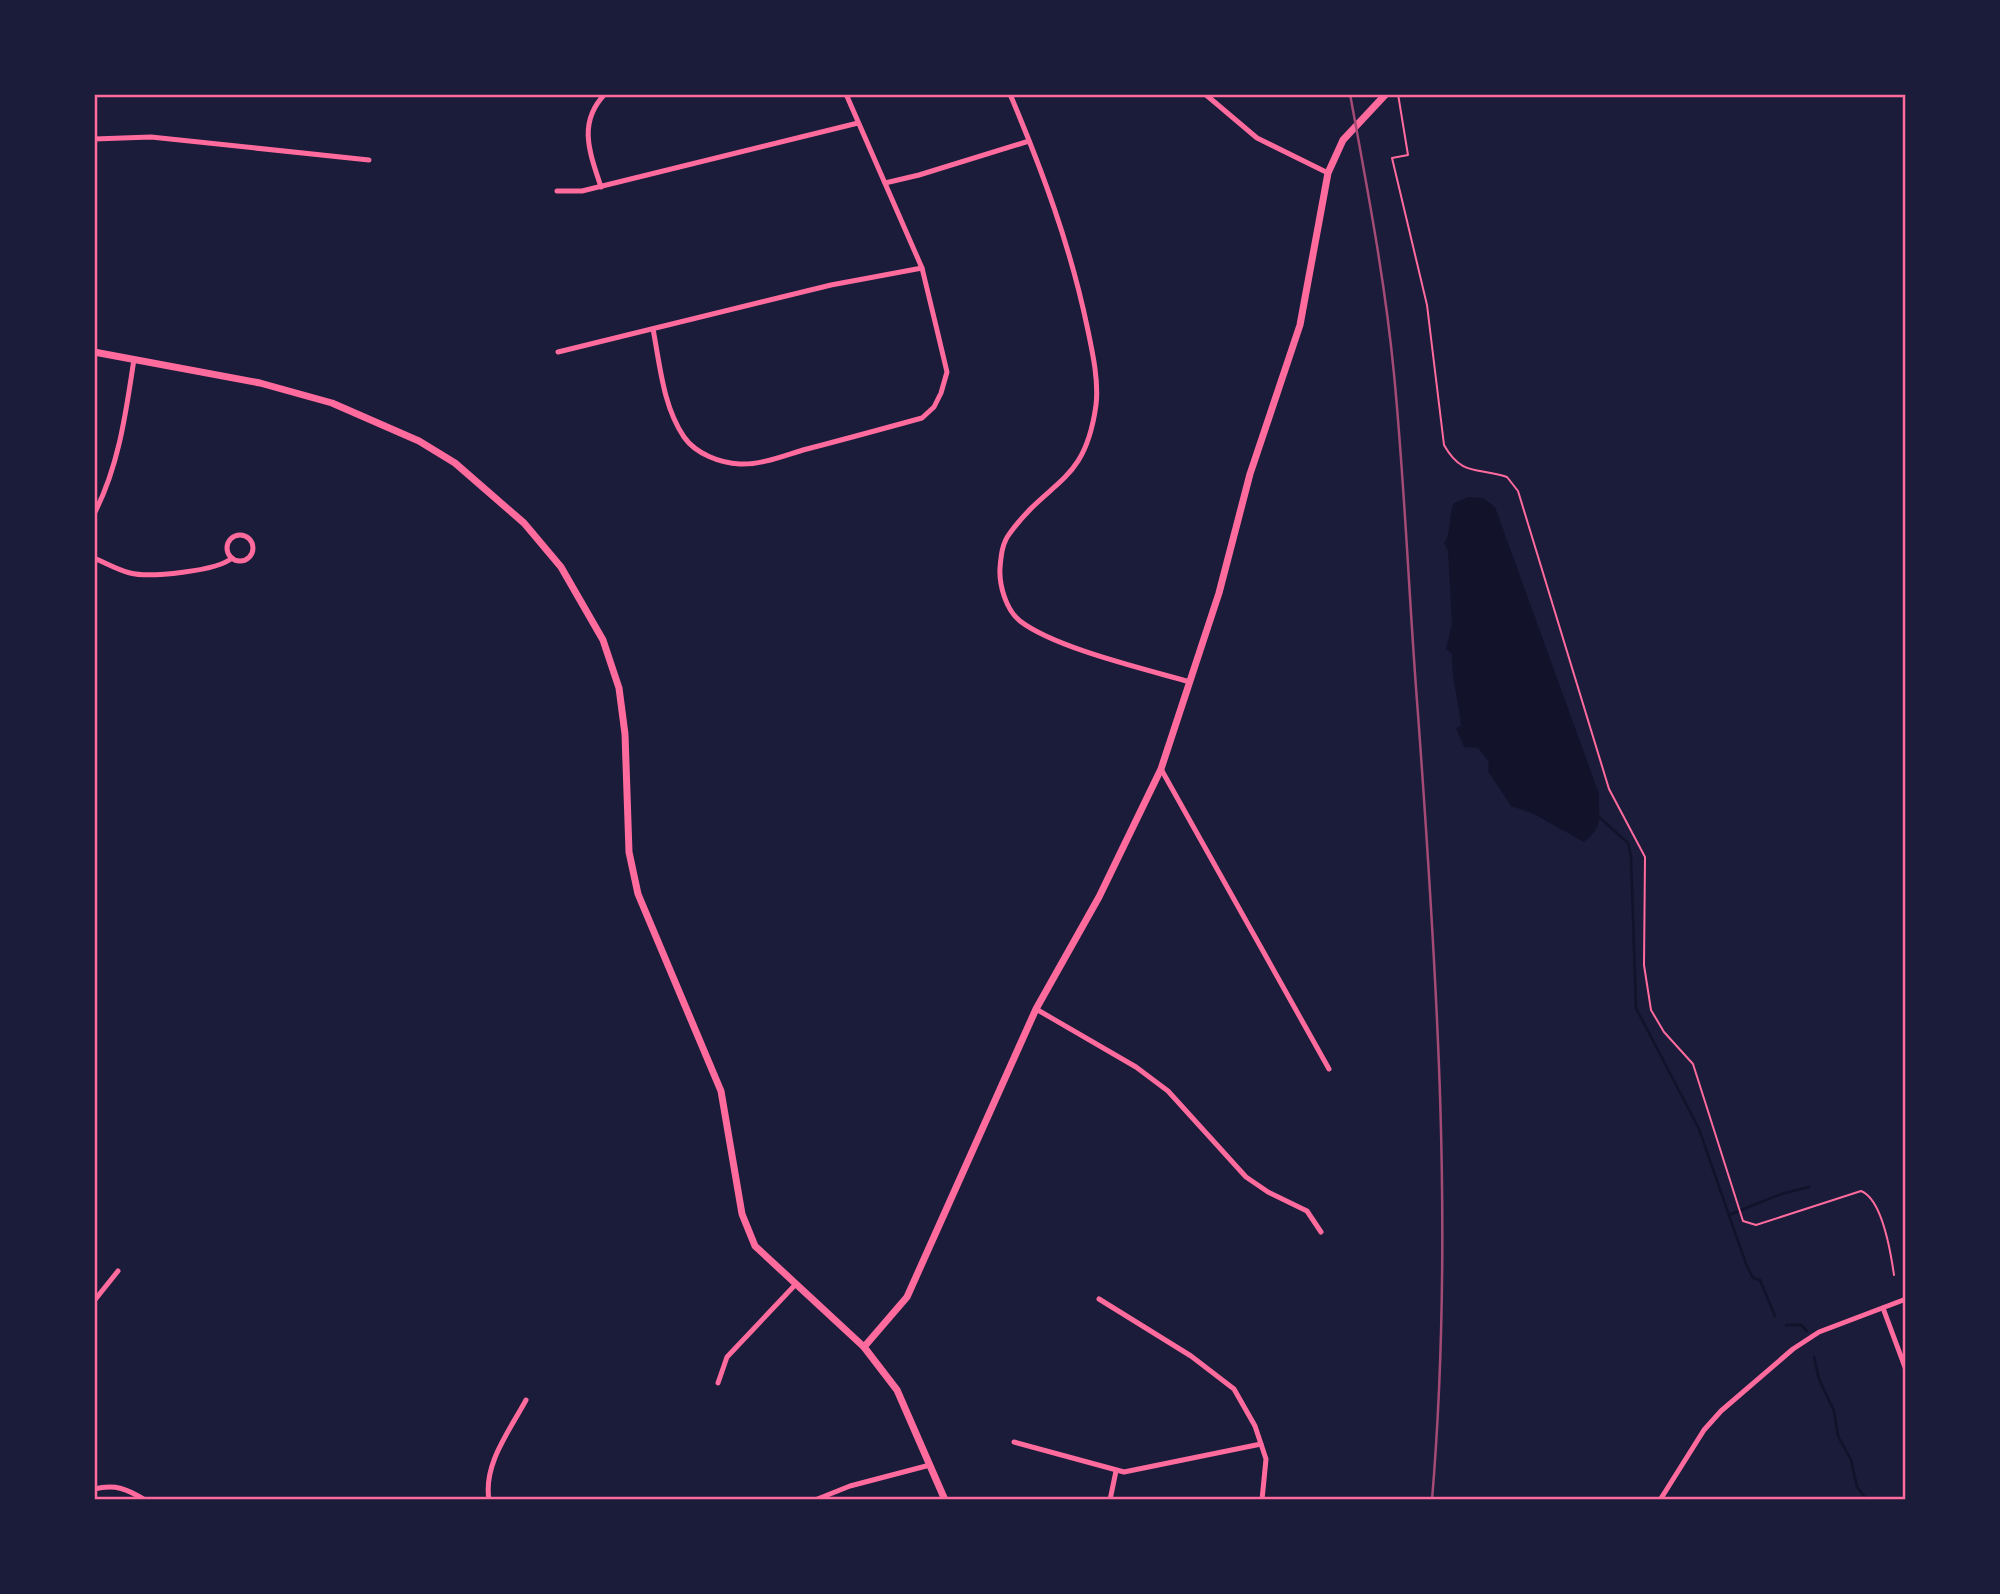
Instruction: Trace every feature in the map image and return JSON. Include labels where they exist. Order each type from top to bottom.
[{"type":"street","points":[[601,187],[587,143],[587,124],[596,104],[605,94]]},
{"type":"street","points":[[653,329],[673,419],[686,440],[705,455],[725,463],[743,464],[782,456],[922,418],[934,407],[947,372],[922,268],[846,94]]},
{"type":"street","points":[[1010,94],[1075,269],[1091,348],[1096,402],[1088,446],[1074,471],[1028,511],[1008,535],[1001,554],[1000,576],[1004,596],[1017,619],[1040,632],[1113,660],[1189,682]]},
{"type":"street","points":[[1205,94],[1257,138],[1328,173]]},
{"type":"street","points":[[864,1347],[907,1297],[1036,1009],[1099,897],[1161,769],[1219,593],[1250,474],[1300,326],[1328,173],[1343,140],[1386,94]]},
{"type":"street","points":[[557,191],[582,191],[601,187],[858,123]]},
{"type":"street","points":[[94,139],[151,136],[369,160]]},
{"type":"street","points":[[885,183],[944,168],[1029,141]]},
{"type":"street","points":[[558,352],[831,285],[922,268]]},
{"type":"street","points":[[94,352],[260,383],[332,403],[419,440],[455,463],[524,523],[561,567],[603,640],[619,688],[625,734],[629,852],[638,894],[721,1091],[742,1213],[755,1246],[864,1347],[897,1390],[945,1500]]},
{"type":"street","points":[[94,513],[106,492],[120,443],[134,359]]},
{"type":"street","points":[[94,558],[130,573],[154,575],[213,567],[232,558],[242,561],[250,556],[253,547],[248,538],[239,535],[230,540],[228,550],[232,558]]},
{"type":"street","points":[[1161,769],[1329,1069]]},
{"type":"street","points":[[1036,1009],[1136,1067],[1168,1091],[1246,1177],[1268,1192],[1307,1210],[1321,1233]]},
{"type":"street","points":[[94,1301],[118,1272]]},
{"type":"street","points":[[718,1383],[727,1357],[795,1284]]},
{"type":"street","points":[[1099,1298],[1191,1356],[1234,1389],[1255,1426],[1266,1459],[1262,1500]]},
{"type":"street","points":[[1660,1500],[1704,1430],[1748,1386],[1793,1349],[1819,1332],[1906,1299]]},
{"type":"street","points":[[1883,1308],[1906,1370]]},
{"type":"street","points":[[489,1500],[489,1476],[498,1452],[526,1400]]},
{"type":"street","points":[[1014,1442],[1116,1471],[1261,1444]]},
{"type":"street","points":[[815,1500],[850,1486],[930,1465]]},
{"type":"street","points":[[1110,1500],[1116,1471]]},
{"type":"street","points":[[94,1489],[110,1485],[125,1488],[145,1500]]},
{"type":"path","points":[[1398,94],[1408,155],[1392,158],[1429,314],[1444,445],[1450,455],[1466,469],[1507,477],[1518,491],[1609,789],[1646,857],[1644,964],[1651,1010],[1664,1032],[1693,1064],[1743,1221],[1762,1223],[1861,1191],[1870,1196],[1877,1209],[1891,1254],[1894,1275]]},
{"type":"shaded area","points":[[1469,497],[1483,498],[1495,507],[1599,794],[1598,826],[1584,842],[1532,813],[1511,806],[1488,771],[1489,762],[1478,748],[1464,747],[1456,728],[1461,726],[1452,654],[1446,649],[1452,624],[1448,551],[1444,543],[1454,503]]},
{"type":"waterway","points":[[1599,817],[1628,843],[1631,856],[1636,1008],[1699,1129],[1746,1264],[1753,1278],[1760,1280],[1775,1316]]},
{"type":"waterway","points":[[1729,1215],[1781,1194],[1809,1187]]},
{"type":"waterway","points":[[1786,1325],[1801,1325],[1807,1331]]},
{"type":"waterway","points":[[1814,1357],[1819,1379],[1834,1411],[1838,1436],[1851,1460],[1857,1487],[1867,1500]]},
{"type":"railway","points":[[1350,94],[1381,269],[1394,374],[1437,1008],[1442,1303],[1432,1500]]}]
